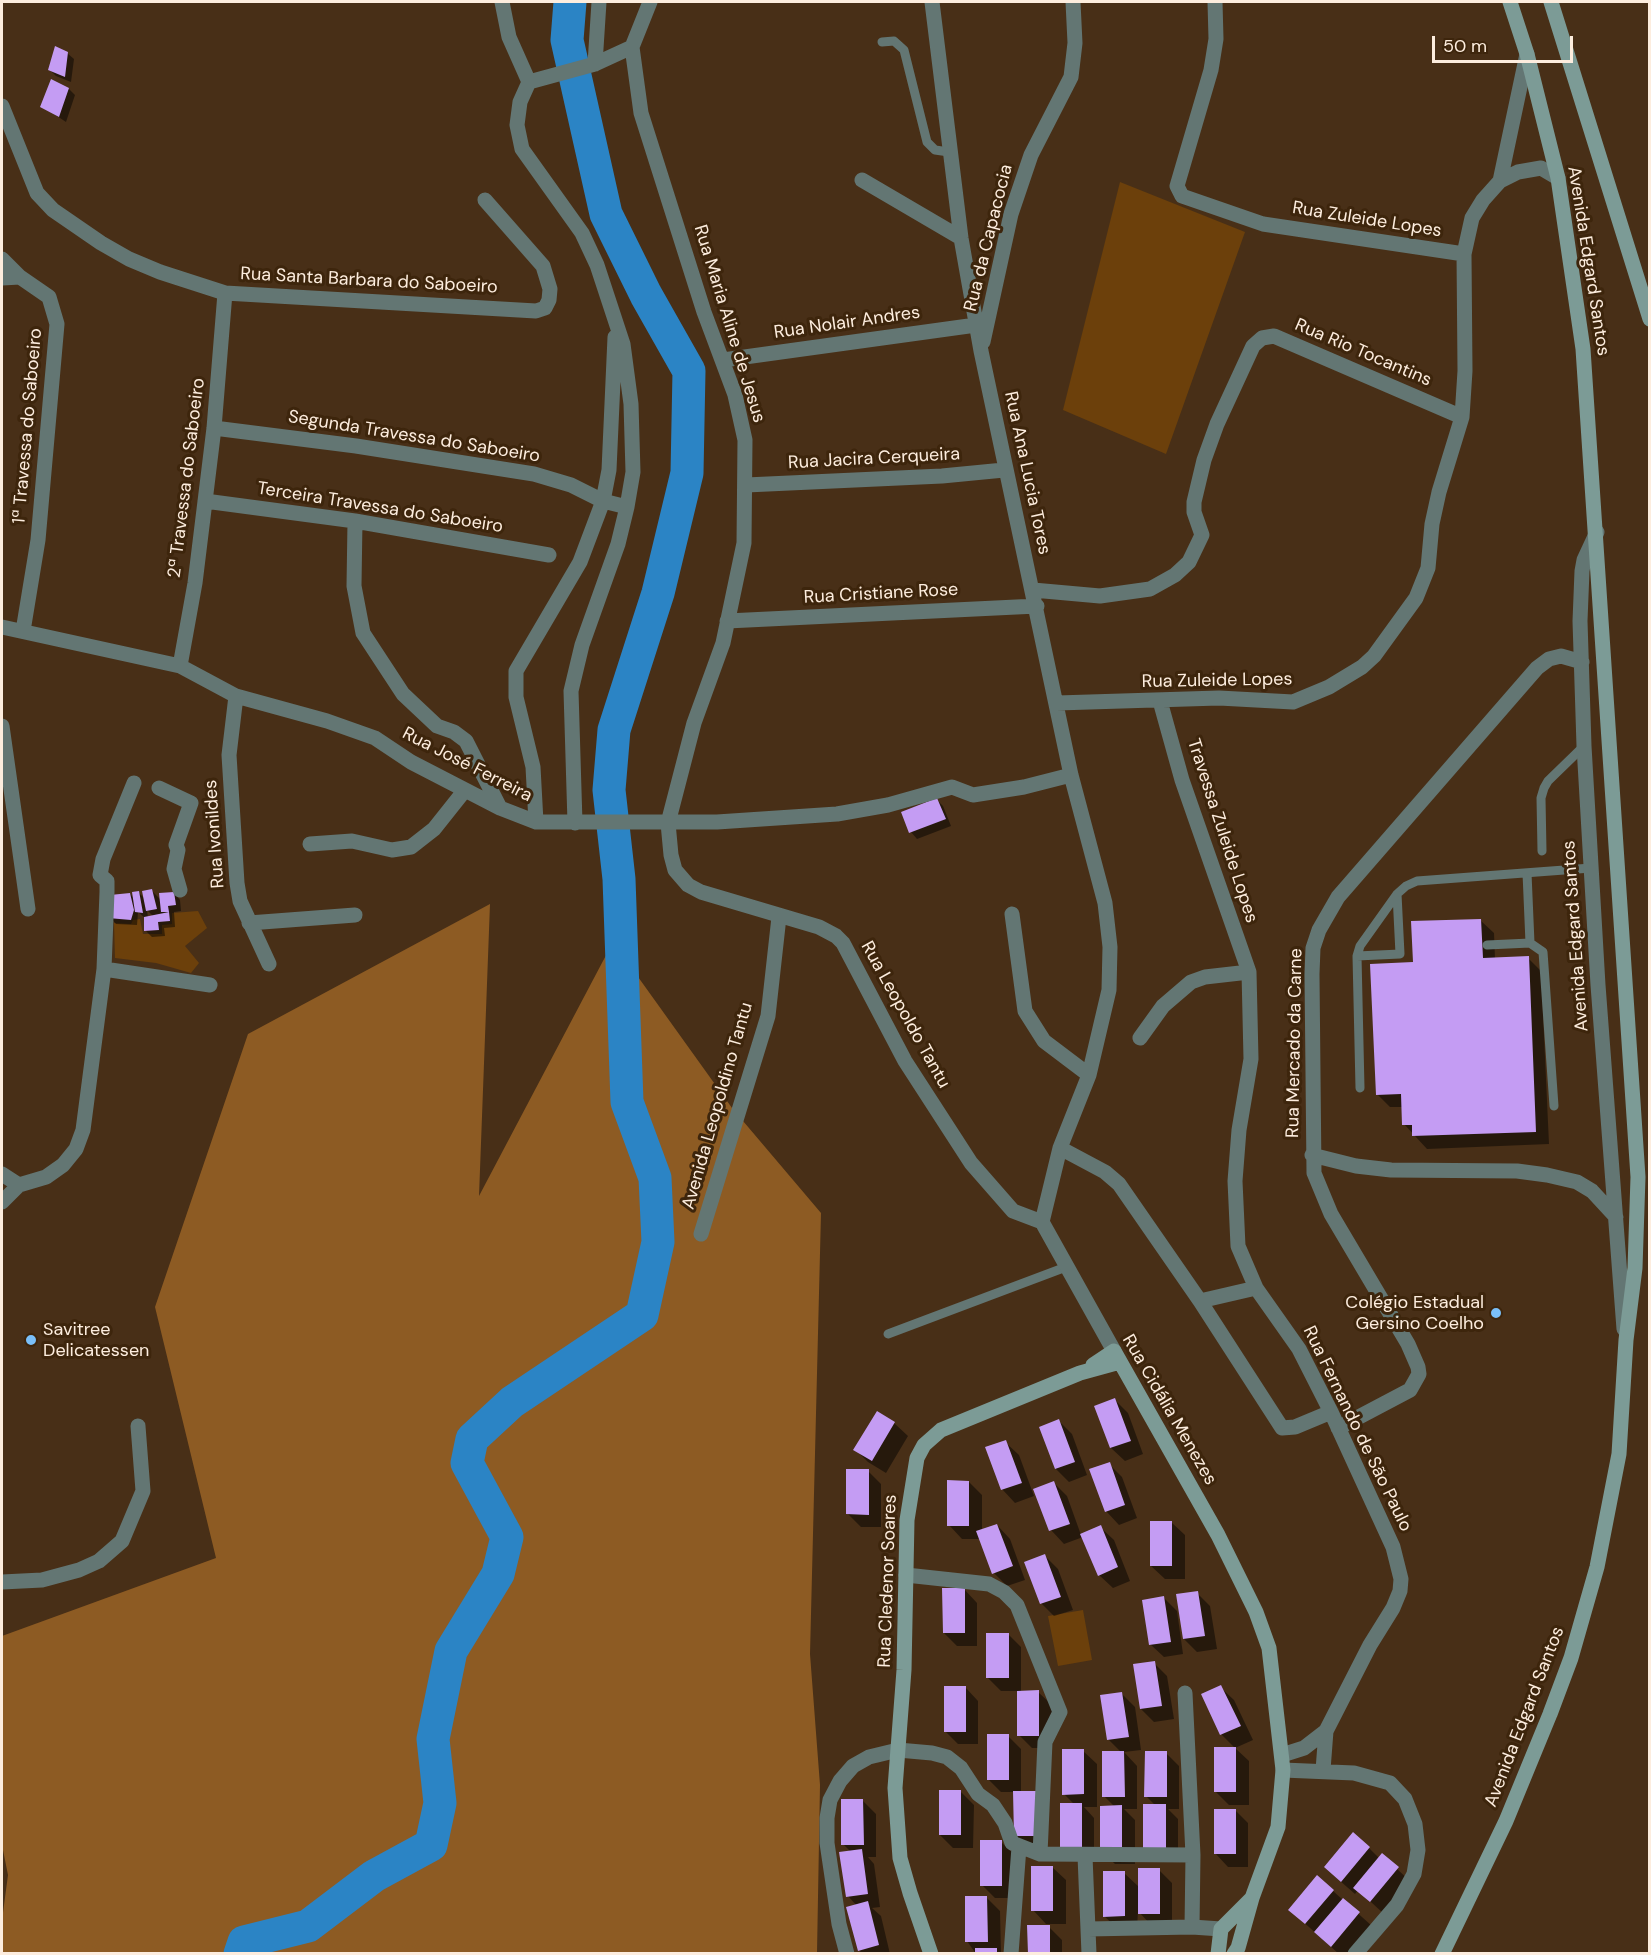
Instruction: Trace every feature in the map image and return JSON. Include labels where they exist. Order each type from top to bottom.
[{"type":"main road","name":"Avenida Edgard Santos","points":[[1442,1953],[1506,1821],[1570,1658],[1597,1567],[1619,1454],[1626,1340],[1635,1268],[1638,1177],[1612,813],[1597,532],[1583,350],[1558,178],[1527,54],[1510,2]]},
{"type":"main road","name":"Avenida Edgard Santos","points":[[1551,2],[1650,319]]},
{"type":"main road","name":"Rua Cledenor Soares","points":[[931,1953],[900,1858],[895,1788],[904,1670],[910,1498],[917,1458],[924,1445],[941,1430],[1117,1356]]},
{"type":"main road","name":"Rua Cidália Menezes","points":[[1117,1356],[1218,1535],[1256,1612],[1269,1648],[1282,1762],[1278,1827],[1252,1898],[1241,1941],[1234,1953]]},
{"type":"main road","name":"Rua Cidália Menezes","points":[[1221,1929],[1252,1898]]},
{"type":"main road","points":[[1218,1953],[1221,1929]]},
{"type":"street","points":[[502,2],[509,37],[530,82]]},
{"type":"street","points":[[595,64],[599,2]]},
{"type":"street","points":[[575,823],[571,691],[582,645],[618,544],[627,507],[633,472],[633,435],[628,373],[616,319],[597,265],[582,233],[522,149],[517,126],[520,102],[530,82],[595,64],[632,47],[650,2]]},
{"type":"street","name":"Rua Ana Lucia Tores","points":[[932,2],[949,152],[976,325],[1004,470],[1033,590],[1071,775],[1105,903],[1110,947],[1109,990],[1089,1076]]},
{"type":"street","name":"Rua da Capacocia","points":[[981,351],[1011,214],[1030,155],[1071,77],[1075,43],[1073,2]]},
{"type":"street","name":"Rua Zuleide Lopes","points":[[1215,2],[1216,39],[1211,70],[1177,186],[1182,196],[1263,224],[1464,254]]},
{"type":"street","name":"Rua Maria Aline de Jesus","points":[[632,47],[641,113],[704,312],[735,395],[745,440],[744,543],[714,672],[694,723],[668,823]]},
{"type":"street","name":"Rua Zuleide Lopes","points":[[1500,181],[1527,54]]},
{"type":"street","name":"Rua Santa Barbara do Saboeiro","points":[[2,106],[37,193],[53,210],[101,243],[160,272],[225,293],[536,311],[545,308],[549,300],[550,289],[543,266],[484,200]]},
{"type":"street","name":"Rua Zuleide Lopes","points":[[1057,703],[1219,698],[1293,702],[1329,687],[1368,662],[1424,583],[1428,568],[1432,524],[1439,492],[1462,417],[1465,371],[1464,254],[1472,218],[1483,200],[1500,181],[1530,168],[1541,168],[1558,178]]},
{"type":"street","points":[[862,180],[961,238]]},
{"type":"street","points":[[2,259],[20,277]]},
{"type":"street","points":[[2,278],[20,277]]},
{"type":"street","name":"1ª Travessa do Saboeiro","points":[[20,277],[49,297],[55,309],[58,344],[38,540],[23,631]]},
{"type":"street","name":"2ª Travessa do Saboeiro","points":[[180,666],[214,428],[225,293]]},
{"type":"street","points":[[536,822],[533,767],[516,697],[516,670],[580,562],[603,501],[609,470],[616,319]]},
{"type":"street","name":"Rua Nolair Andres","points":[[723,360],[976,325]]},
{"type":"street","name":"Rua Rio Tocantins","points":[[1033,590],[1100,596],[1150,589],[1175,575],[1189,562],[1202,535],[1194,512],[1194,502],[1204,459],[1252,346],[1262,338],[1274,336],[1462,417]]},
{"type":"street","name":"Segunda Travessa do Saboeiro","points":[[214,428],[516,470],[571,485],[603,501],[627,507]]},
{"type":"street","name":"Rua Jacira Cerqueira","points":[[746,485],[942,476],[1004,470]]},
{"type":"street","name":"Terceira Travessa do Saboeiro","points":[[205,501],[355,521],[549,555]]},
{"type":"street","points":[[355,521],[354,586],[363,633],[390,678],[403,694],[437,726],[454,732],[466,741],[500,808]]},
{"type":"street","name":"Avenida Edgard Santos","points":[[1597,532],[1584,560],[1582,571],[1580,621],[1584,746],[1619,1282],[1626,1340]]},
{"type":"street","name":"Rua Cristiane Rose","points":[[727,621],[1036,606]]},
{"type":"street","name":"Rua José Ferreira","points":[[2,627],[180,666],[236,696],[327,721],[375,738],[411,762],[500,808],[536,822],[668,823],[837,814],[888,805],[952,787],[974,795],[1024,787],[1071,775]]},
{"type":"street","name":"Rua Mercado da Carne","points":[[1582,662],[1561,656],[1549,659],[1537,668],[1412,809],[1326,914],[1313,948],[1312,1155],[1356,1166],[1391,1170],[1517,1171],[1547,1175],[1576,1182],[1592,1191],[1616,1218]]},
{"type":"street","name":"Rua Ivonildes","points":[[236,696],[229,755],[235,863],[240,901],[269,964]]},
{"type":"street","name":"Travessa Zuleide Lopes","points":[[1160,701],[1182,780],[1249,972]]},
{"type":"street","points":[[2,726],[6,779],[28,909]]},
{"type":"street","points":[[2,1202],[19,1185],[46,1177],[63,1165],[76,1149],[83,1130],[104,969],[107,881],[100,875],[103,859],[134,783]]},
{"type":"street","points":[[159,788],[190,803],[176,844],[178,850],[174,869],[180,890]]},
{"type":"street","points":[[310,844],[352,841],[392,850],[411,847],[434,829],[465,790]]},
{"type":"street","name":"Rua Leopoldo Tantu","points":[[668,823],[675,870],[688,885],[728,902],[830,931],[843,943],[905,1061],[971,1163],[1013,1211],[1042,1222]]},
{"type":"street","points":[[1012,914],[1025,1011],[1044,1041],[1089,1076],[1060,1149],[1042,1222]]},
{"type":"street","points":[[249,923],[355,915]]},
{"type":"street","name":"Avenida Leopoldino Tantu","points":[[701,1234],[768,1016],[779,917]]},
{"type":"street","points":[[104,969],[210,985]]},
{"type":"street","points":[[1140,1038],[1163,1006],[1191,982],[1204,977],[1249,972]]},
{"type":"street","name":"Rua Fernando de São Paulo","points":[[1249,972],[1251,1059],[1239,1130],[1235,1218],[1238,1246],[1256,1288],[1299,1349],[1338,1428],[1394,1547],[1401,1579],[1400,1591],[1393,1608],[1370,1645],[1326,1731],[1282,1762]]},
{"type":"street","points":[[1060,1149],[1106,1172],[1119,1184],[1200,1301],[1282,1428],[1295,1427],[1330,1412]]},
{"type":"street","points":[[1312,1155],[1314,1173],[1331,1214],[1408,1344],[1419,1367],[1416,1380],[1410,1390],[1338,1428]]},
{"type":"street","points":[[2,1174],[19,1185]]},
{"type":"street","name":"Rua Cidália Menezes","points":[[1042,1222],[1117,1356]]},
{"type":"street","points":[[1200,1301],[1256,1288]]},
{"type":"street","points":[[2,1582],[42,1580],[79,1570],[99,1561],[122,1541],[143,1491],[138,1426]]},
{"type":"street","points":[[906,1575],[989,1584],[1004,1592],[1017,1605],[1060,1712],[1045,1742],[1040,1854]]},
{"type":"street","points":[[1185,1693],[1193,1855],[1192,1927]]},
{"type":"street","points":[[1323,1770],[1326,1731]]},
{"type":"street","points":[[847,1953],[839,1924],[827,1843],[830,1800],[840,1781],[854,1766],[869,1757],[898,1750],[932,1753],[954,1762],[961,1768],[978,1794],[993,1805],[1005,1823],[1012,1843],[1040,1854],[1193,1855]]},
{"type":"street","points":[[1282,1762],[1354,1773],[1390,1784],[1405,1799],[1415,1824],[1418,1850],[1414,1874],[1407,1889],[1397,1905],[1354,1953]]},
{"type":"street","points":[[1011,1953],[1019,1847]]},
{"type":"street","points":[[1084,1856],[1089,1953]]},
{"type":"street","points":[[1088,1929],[1192,1927],[1221,1929]]},
{"type":"lane","points":[[882,42],[894,41],[904,50],[927,142],[935,150],[949,152]]},
{"type":"lane","points":[[1542,851],[1540,798],[1544,788],[1548,781],[1584,746]]},
{"type":"lane","points":[[1360,1088],[1357,956],[1360,946],[1406,885],[1417,881],[1591,868]]},
{"type":"lane","points":[[1527,873],[1530,943]]},
{"type":"lane","points":[[1357,956],[1400,954],[1397,894]]},
{"type":"lane","points":[[1487,945],[1530,943],[1543,952],[1554,1106]]},
{"type":"lane","points":[[888,1334],[1066,1267]]},
{"type":"shaded area","points":[[1120,182],[1245,232],[1166,454],[1063,410]]},
{"type":"shaded area","points":[[490,904],[479,1196],[613,942],[732,1108],[821,1213],[810,1654],[820,1785],[817,1953],[2,1954],[2,1920],[8,1875],[2,1845],[2,1636],[216,1558],[155,1307],[248,1034]]},
{"type":"shaded area","points":[[198,911],[207,928],[185,946],[199,963],[191,973],[156,963],[115,958],[114,923],[131,924],[133,920],[140,919],[143,934],[162,934],[162,925],[172,924],[172,913]]},
{"type":"shaded area","points":[[1083,1610],[1092,1660],[1058,1666],[1048,1616]]},
{"type":"building","points":[[55,46],[68,52],[65,77],[48,70]]},
{"type":"building","points":[[51,79],[69,88],[59,117],[40,107]]},
{"type":"building","points":[[937,798],[946,819],[909,833],[901,812]]},
{"type":"building","points":[[152,889],[157,909],[146,911],[142,891]]},
{"type":"building","points":[[139,891],[143,913],[135,912],[132,892]]},
{"type":"building","points":[[174,892],[176,905],[168,906],[169,912],[161,912],[159,893]]},
{"type":"building","points":[[130,893],[134,910],[131,920],[108,918],[110,895]]},
{"type":"building","points":[[169,912],[170,921],[158,922],[159,930],[144,931],[144,917]]},
{"type":"building","points":[[1481,919],[1483,958],[1529,956],[1536,1132],[1412,1136],[1412,1125],[1402,1125],[1401,1094],[1376,1095],[1370,964],[1413,962],[1411,921]]},
{"type":"building","points":[[1115,1398],[1131,1441],[1110,1448],[1094,1406]]},
{"type":"building","points":[[877,1411],[895,1422],[872,1461],[853,1450]]},
{"type":"building","points":[[1059,1419],[1075,1462],[1055,1469],[1039,1427]]},
{"type":"building","points":[[1006,1440],[1022,1483],[1001,1490],[985,1447]]},
{"type":"building","points":[[1110,1462],[1125,1505],[1105,1512],[1089,1469]]},
{"type":"building","points":[[846,1469],[869,1469],[869,1515],[846,1514]]},
{"type":"building","points":[[947,1480],[969,1481],[969,1526],[947,1526]]},
{"type":"building","points":[[1054,1481],[1070,1524],[1049,1531],[1033,1489]]},
{"type":"building","points":[[1150,1521],[1172,1521],[1172,1566],[1150,1566]]},
{"type":"building","points":[[997,1524],[1013,1566],[992,1574],[976,1531]]},
{"type":"building","points":[[1101,1525],[1118,1567],[1098,1576],[1080,1534]]},
{"type":"building","points":[[1045,1554],[1061,1597],[1040,1604],[1024,1562]]},
{"type":"building","points":[[942,1588],[965,1588],[965,1633],[943,1633]]},
{"type":"building","points":[[1198,1591],[1205,1636],[1183,1639],[1176,1594]]},
{"type":"building","points":[[1164,1596],[1171,1642],[1149,1645],[1142,1600]]},
{"type":"building","points":[[986,1633],[1009,1633],[1009,1678],[986,1678]]},
{"type":"building","points":[[1155,1661],[1162,1706],[1140,1709],[1133,1664]]},
{"type":"building","points":[[1221,1685],[1241,1726],[1220,1735],[1201,1694]]},
{"type":"building","points":[[944,1686],[966,1686],[966,1732],[944,1732]]},
{"type":"building","points":[[1039,1690],[1039,1736],[1017,1736],[1017,1691]]},
{"type":"building","points":[[1122,1692],[1129,1737],[1107,1740],[1100,1695]]},
{"type":"building","points":[[987,1734],[1009,1734],[1009,1780],[987,1780]]},
{"type":"building","points":[[1214,1747],[1236,1747],[1236,1792],[1214,1792]]},
{"type":"building","points":[[1062,1749],[1084,1749],[1084,1794],[1062,1795]]},
{"type":"building","points":[[1102,1751],[1124,1751],[1125,1797],[1102,1797]]},
{"type":"building","points":[[1145,1751],[1167,1751],[1167,1797],[1144,1797]]},
{"type":"building","points":[[939,1790],[961,1790],[961,1835],[939,1835]]},
{"type":"building","points":[[1013,1791],[1036,1791],[1036,1836],[1014,1836]]},
{"type":"building","points":[[841,1799],[863,1799],[864,1845],[841,1845]]},
{"type":"building","points":[[1060,1803],[1082,1803],[1082,1849],[1060,1849]]},
{"type":"building","points":[[1143,1804],[1166,1804],[1166,1850],[1143,1850]]},
{"type":"building","points":[[1122,1805],[1122,1851],[1100,1851],[1100,1806]]},
{"type":"building","points":[[1214,1809],[1236,1809],[1236,1854],[1214,1854]]},
{"type":"building","points":[[1353,1832],[1370,1847],[1341,1882],[1324,1867]]},
{"type":"building","points":[[980,1840],[1002,1840],[1002,1886],[980,1886]]},
{"type":"building","points":[[862,1849],[868,1894],[846,1897],[839,1852]]},
{"type":"building","points":[[1382,1853],[1399,1867],[1370,1902],[1353,1888]]},
{"type":"building","points":[[1031,1866],[1053,1866],[1053,1911],[1031,1911]]},
{"type":"building","points":[[1138,1868],[1160,1868],[1160,1914],[1138,1914]]},
{"type":"building","points":[[1103,1871],[1125,1871],[1125,1916],[1103,1917]]},
{"type":"building","points":[[1317,1875],[1334,1890],[1305,1924],[1288,1910]]},
{"type":"building","points":[[965,1896],[987,1896],[988,1942],[965,1942]]},
{"type":"building","points":[[1343,1898],[1360,1912],[1331,1947],[1314,1932]]},
{"type":"building","points":[[868,1901],[879,1945],[858,1951],[846,1907]]},
{"type":"building","points":[[1027,1925],[1050,1925],[1050,1954],[1028,1954]]},
{"type":"building","points":[[975,1948],[997,1948],[997,1954],[975,1954]]},
{"type":"waterway","points":[[240,1954],[244,1942],[308,1926],[374,1876],[431,1845],[440,1803],[433,1739],[451,1651],[498,1574],[507,1537],[467,1463],[472,1439],[512,1402],[642,1315],[658,1242],[655,1178],[627,1102],[619,879],[609,790],[614,730],[658,593],[687,473],[689,371],[646,295],[606,214],[567,40],[570,2]]},
{"type":"place","name":"Colégio Estadual Gersino Coelho","points":[[1496,1313]]},
{"type":"place","name":"Savitree Delicatessen","points":[[31,1340]]}]
